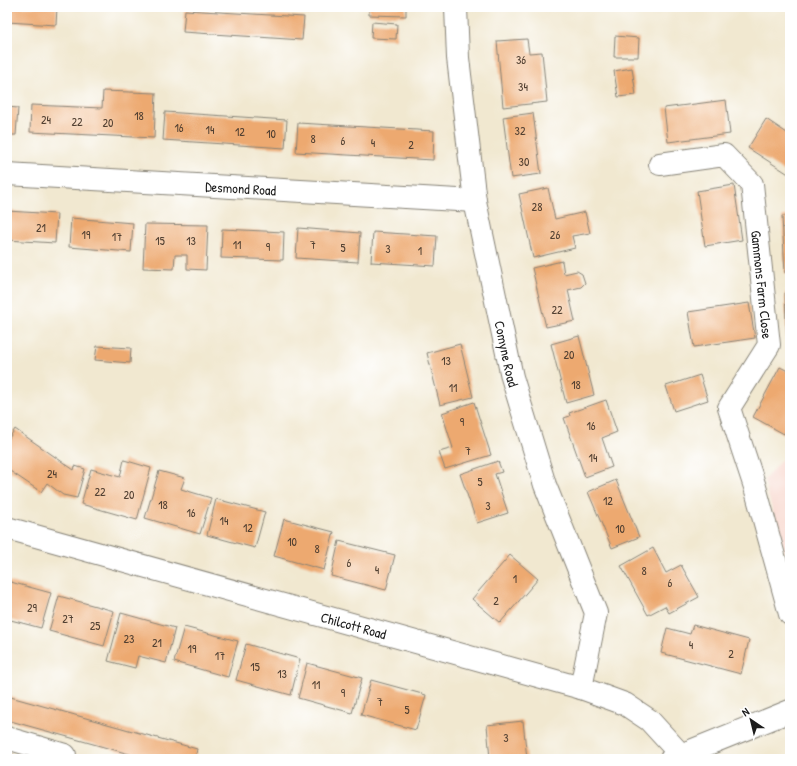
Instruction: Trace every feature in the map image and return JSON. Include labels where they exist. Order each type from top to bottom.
[{"type":"street","name":"Comyne Road","points":[[456,7],[458,58],[475,201],[512,377],[545,485],[596,613],[580,688]]},
{"type":"street","name":"Gammons Farm Close","points":[[660,164],[724,155],[752,184],[769,345],[729,408],[755,487],[790,614]]},
{"type":"street","name":"Desmond Road","points":[[7,174],[475,201]]},
{"type":"street","name":"Chilcott Road","points":[[7,528],[580,688],[625,704],[649,720],[676,757]]},
{"type":"street","points":[[676,757],[790,710]]},
{"type":"street","points":[[7,738],[69,758]]},
{"type":"shaded area","points":[[790,450],[790,572],[764,480]]},
{"type":"building","points":[[7,7],[57,7],[56,25],[7,22]]},
{"type":"building","points":[[369,7],[406,7],[406,16],[369,15]]},
{"type":"building","points":[[185,10],[304,17],[302,40],[183,32]]},
{"type":"building","points":[[372,22],[397,24],[396,39],[371,38]]},
{"type":"building","points":[[615,36],[639,38],[638,57],[614,57]]},
{"type":"building","points":[[527,39],[529,53],[542,52],[547,102],[503,107],[497,41]]},
{"type":"building","points":[[632,68],[636,95],[618,97],[614,71]]},
{"type":"building","points":[[103,91],[156,93],[154,138],[30,132],[31,105],[102,108]]},
{"type":"building","points":[[726,100],[730,134],[668,142],[664,108]]},
{"type":"building","points":[[7,107],[18,108],[16,135],[7,135]]},
{"type":"building","points":[[165,112],[287,120],[285,148],[163,140]]},
{"type":"building","points":[[533,113],[541,174],[511,178],[503,117]]},
{"type":"building","points":[[766,119],[790,135],[790,175],[748,148]]},
{"type":"building","points":[[298,123],[434,131],[433,160],[296,152]]},
{"type":"building","points":[[734,185],[742,240],[705,246],[697,191]]},
{"type":"building","points":[[548,188],[555,219],[585,212],[590,233],[572,236],[575,248],[533,258],[519,194]]},
{"type":"building","points":[[7,211],[57,214],[55,243],[7,240]]},
{"type":"building","points":[[782,216],[790,216],[790,273],[785,273]]},
{"type":"building","points":[[71,218],[133,223],[131,252],[69,247]]},
{"type":"building","points":[[145,224],[208,225],[206,270],[187,269],[187,255],[175,255],[174,269],[143,268]]},
{"type":"building","points":[[298,228],[360,233],[358,262],[296,258]]},
{"type":"building","points":[[222,229],[284,232],[283,260],[221,258]]},
{"type":"building","points":[[373,232],[437,236],[435,266],[371,262]]},
{"type":"building","points":[[562,261],[564,274],[577,271],[582,274],[585,283],[581,287],[568,290],[575,321],[546,327],[532,268]]},
{"type":"building","points":[[785,293],[790,293],[790,350],[787,350]]},
{"type":"building","points":[[749,303],[755,338],[694,347],[688,312]]},
{"type":"building","points":[[579,336],[594,395],[566,403],[551,344]]},
{"type":"building","points":[[460,344],[473,397],[440,405],[427,353]]},
{"type":"building","points":[[97,346],[131,348],[130,363],[95,360]]},
{"type":"building","points":[[780,367],[790,372],[790,423],[784,434],[753,417]]},
{"type":"building","points":[[700,375],[708,400],[674,411],[666,386]]},
{"type":"building","points":[[606,400],[617,432],[602,438],[612,467],[585,477],[564,418],[570,416],[569,413]]},
{"type":"building","points":[[474,402],[491,455],[445,469],[439,452],[453,448],[442,413]]},
{"type":"building","points":[[15,429],[74,470],[75,466],[85,469],[77,498],[63,495],[47,483],[41,492],[7,469],[7,441]]},
{"type":"building","points":[[124,460],[151,468],[137,520],[81,504],[91,469],[120,477]]},
{"type":"building","points":[[498,461],[502,472],[495,474],[508,513],[477,523],[460,474]]},
{"type":"building","points":[[159,471],[185,478],[181,489],[211,498],[200,534],[145,518]]},
{"type":"building","points":[[616,480],[639,537],[612,548],[588,492]]},
{"type":"building","points":[[216,499],[265,512],[255,548],[207,535]]},
{"type":"building","points":[[284,519],[334,532],[324,570],[274,556]]},
{"type":"building","points":[[339,541],[395,555],[386,590],[331,576]]},
{"type":"building","points":[[653,548],[666,573],[681,565],[699,597],[669,613],[665,606],[648,615],[621,566]]},
{"type":"building","points":[[510,555],[538,579],[500,623],[472,599]]},
{"type":"building","points":[[7,581],[51,593],[41,628],[7,619]]},
{"type":"building","points":[[59,596],[114,611],[104,646],[49,631]]},
{"type":"building","points":[[121,613],[175,628],[166,663],[138,656],[135,668],[108,661]]},
{"type":"building","points":[[693,625],[749,640],[741,674],[661,653],[667,628],[690,634]]},
{"type":"building","points":[[184,627],[238,641],[228,677],[174,662]]},
{"type":"building","points":[[246,644],[300,659],[291,695],[236,680]]},
{"type":"building","points":[[307,663],[362,678],[352,713],[298,698]]},
{"type":"building","points":[[371,680],[426,695],[416,730],[361,715]]},
{"type":"building","points":[[7,696],[197,749],[195,759],[147,759],[7,720]]},
{"type":"building","points":[[523,721],[527,759],[490,759],[487,725]]},
{"type":"building","points":[[7,753],[28,759],[7,759]]}]
